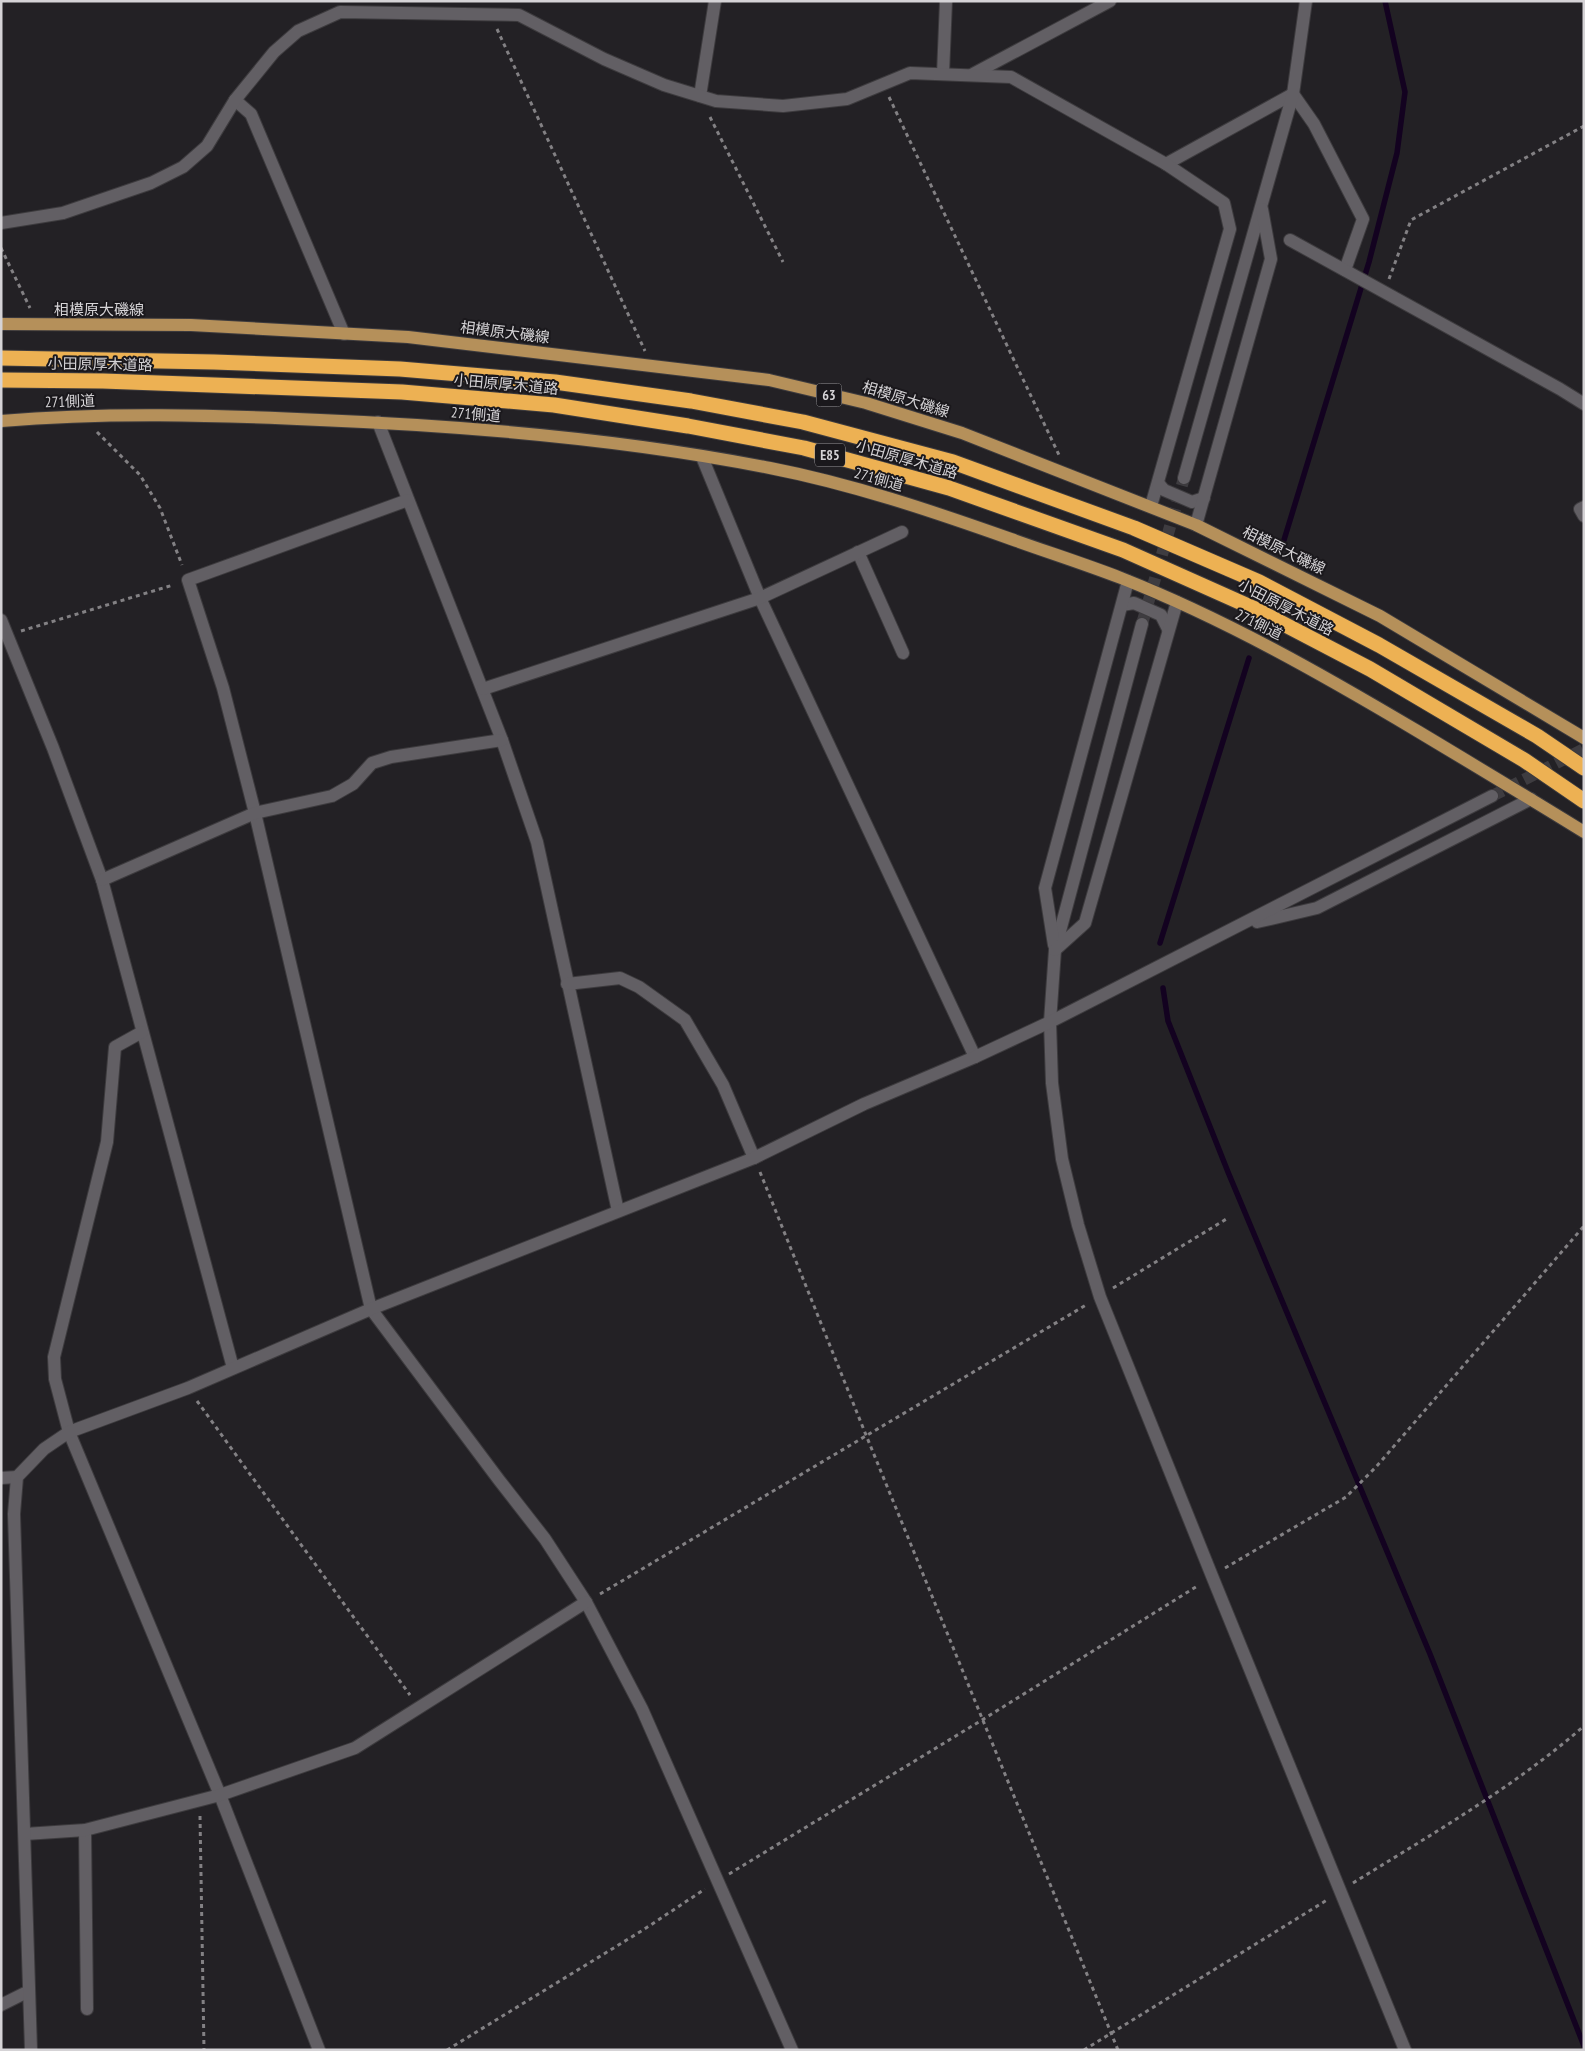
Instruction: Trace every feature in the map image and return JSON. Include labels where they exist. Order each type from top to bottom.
[{"type":"highway","name":"小田原厚木道路","points":[[1,358],[214,362],[409,369],[555,382],[691,401],[803,422],[953,462],[1134,528],[1259,582],[1379,645],[1536,736],[1584,768]]},
{"type":"highway","name":"小田原厚木道路","points":[[1,380],[122,382],[402,392],[554,405],[688,426],[804,448],[949,488],[1122,550],[1253,608],[1379,674],[1524,760],[1584,801]]},
{"type":"main road","name":"相模原大磯線","points":[[1,324],[190,325],[408,337],[769,380],[866,403],[962,433],[1196,525],[1380,616],[1584,738]]},
{"type":"main road","name":"271側道","points":[[1,421],[87,416],[193,414],[378,422],[597,441],[771,468],[855,488],[942,515],[1128,582],[1177,602],[1275,650],[1342,686],[1584,832]]},
{"type":"street","points":[[489,13],[502,1]]},
{"type":"street","points":[[700,96],[715,1]]},
{"type":"street","points":[[943,74],[946,1]]},
{"type":"street","points":[[972,75],[1110,1]]},
{"type":"street","points":[[1184,478],[1293,94],[1306,1]]},
{"type":"street","points":[[1,223],[63,213],[151,183],[182,167],[207,146],[235,100],[274,52],[298,31],[340,7],[519,14],[604,59],[664,85],[716,101],[783,106],[847,98],[884,85],[910,73],[1011,77],[1166,164],[1224,203],[1230,228],[1151,506]]},
{"type":"street","points":[[1166,164],[1293,94]]},
{"type":"street","points":[[1293,94],[1314,124],[1363,219],[1350,272]]},
{"type":"street","points":[[235,100],[251,114],[344,334]]},
{"type":"street","points":[[1196,525],[1271,259],[1261,205]]},
{"type":"street","points":[[1290,240],[1380,288],[1584,404]]},
{"type":"street","points":[[378,422],[483,689],[537,842],[618,1211]]},
{"type":"street","points":[[702,457],[760,598],[975,1057]]},
{"type":"street","points":[[1158,483],[1164,490],[1192,502],[1204,498]]},
{"type":"street","points":[[408,500],[188,580],[223,688],[371,1309],[498,1480],[545,1538],[586,1602],[642,1709],[792,2050]]},
{"type":"street","points":[[1584,507],[1580,509],[1584,516]]},
{"type":"street","points":[[483,689],[760,598],[902,532]]},
{"type":"street","points":[[858,552],[903,653]]},
{"type":"street","points":[[1128,582],[1045,888],[1054,950],[1050,1022],[1052,1083],[1062,1160],[1078,1225],[1100,1296],[1405,2050]]},
{"type":"street","points":[[1054,950],[1085,923],[1177,602]]},
{"type":"street","points":[[1122,605],[1134,603],[1161,615],[1168,629]]},
{"type":"street","points":[[1,620],[53,748],[102,880],[233,1368]]},
{"type":"street","points":[[1054,950],[1142,624]]},
{"type":"street","points":[[102,880],[254,813],[332,796],[353,784],[372,763],[391,757],[502,740]]},
{"type":"street","points":[[31,2050],[14,1514],[17,1477],[44,1450],[69,1432],[188,1388],[371,1309],[754,1158],[864,1104],[975,1057],[1050,1022],[1492,796]]},
{"type":"street","points":[[1236,927],[1317,908],[1531,799]]},
{"type":"street","points":[[567,984],[620,978],[640,987],[685,1020],[723,1085],[754,1158]]},
{"type":"street","points":[[142,1032],[116,1047],[107,1142],[54,1357],[55,1379],[69,1432],[220,1795],[319,2050]]},
{"type":"street","points":[[1,1478],[17,1477]]},
{"type":"street","points":[[25,1834],[85,1830],[220,1795],[354,1748],[586,1602]]},
{"type":"street","points":[[85,1830],[87,2009]]},
{"type":"street","points":[[1,2005],[29,1991]]},
{"type":"path","points":[[489,13],[652,366]]},
{"type":"path","points":[[884,85],[1059,454],[1064,473]]},
{"type":"path","points":[[700,96],[783,262]]},
{"type":"path","points":[[1380,288],[1411,220],[1584,126]]},
{"type":"path","points":[[1,248],[30,309]]},
{"type":"path","points":[[7,635],[188,580],[160,508],[140,475],[95,430]]},
{"type":"path","points":[[754,1158],[1118,2050]]},
{"type":"path","points":[[586,1602],[1228,1218]]},
{"type":"path","points":[[447,2050],[644,1930],[718,1880],[982,1720],[1212,1576],[1346,1497],[1376,1467],[1584,1226]]},
{"type":"path","points":[[188,1388],[419,1708]]},
{"type":"path","points":[[1084,2050],[1477,1805],[1561,1746],[1584,1726]]},
{"type":"path","points":[[200,1800],[204,2050]]},
{"type":"waterway","points":[[1284,540],[1369,262],[1397,153],[1405,92],[1385,1]]},
{"type":"waterway","points":[[1160,943],[1249,658]]},
{"type":"waterway","points":[[1163,988],[1168,1021],[1228,1172],[1430,1654],[1584,2046]]},
{"type":"tunnel","points":[[1142,624],[1184,478]]},
{"type":"tunnel","points":[[1492,796],[1584,749]]}]
